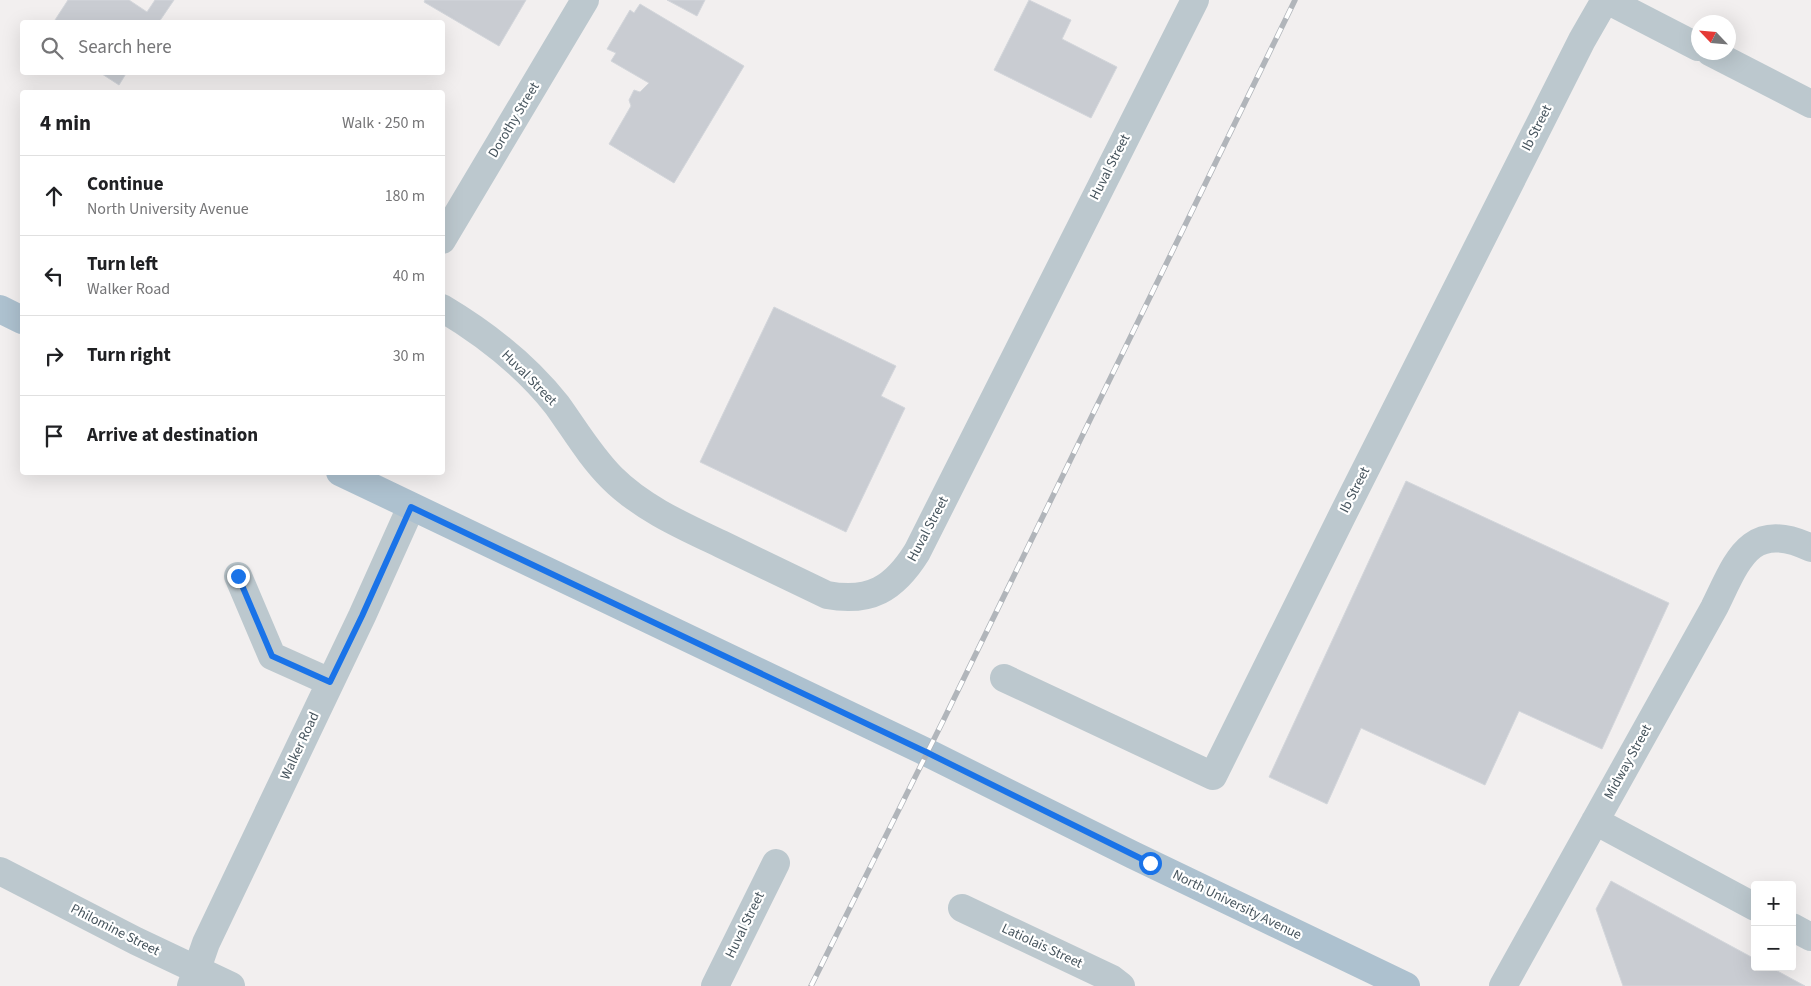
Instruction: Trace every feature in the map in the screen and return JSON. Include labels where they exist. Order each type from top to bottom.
[{"type":"main road","points":[[0,309],[20,319]]},
{"type":"main road","name":"North University Avenue","points":[[346,475],[926,752],[1133,855],[1406,986]]},
{"type":"street","name":"Dorothy Street","points":[[445,235],[585,0]]},
{"type":"street","name":"Huval Street","points":[[445,310],[484,335],[536,381],[556,404],[592,456],[632,496],[672,520],[827,594],[842,598],[866,596],[888,586],[908,567],[917,552],[1195,0]]},
{"type":"street","points":[[1606,0],[1691,43]]},
{"type":"street","name":"Ib Street","points":[[1004,678],[1213,776],[1347,505],[1578,48],[1606,0]]},
{"type":"street","points":[[1726,60],[1811,104]]},
{"type":"street","name":"Walker Road","points":[[194,978],[206,942],[362,616],[411,507]]},
{"type":"street","name":"Midway Street","points":[[1503,986],[1714,608],[1736,564],[1749,547],[1757,542],[1769,539],[1779,539],[1811,548]]},
{"type":"street","points":[[238,576],[272,656],[330,682]]},
{"type":"street","points":[[1595,821],[1751,905]]},
{"type":"street","name":"Huval Street","points":[[715,986],[776,863]]},
{"type":"street","name":"Philomine Street","points":[[0,871],[136,941],[194,978],[231,986]]},
{"type":"street","name":"Latiolais Street","points":[[962,908],[1112,979],[1121,986]]},
{"type":"street","points":[[1796,929],[1811,937]]},
{"type":"building","points":[[68,0],[129,0],[147,12],[155,0],[174,0],[160,20],[55,20]]},
{"type":"building","points":[[425,0],[526,0],[499,46],[424,2]]},
{"type":"building","points":[[667,0],[705,0],[697,16]]},
{"type":"building","points":[[1029,0],[1071,20],[1062,39],[1117,67],[1091,118],[994,70]]},
{"type":"building","points":[[640,4],[744,66],[674,183],[609,144],[631,106],[629,100],[634,90],[640,92],[649,83],[611,61],[616,53],[607,49],[630,10],[634,13]]},
{"type":"building","points":[[104,75],[125,75],[119,85]]},
{"type":"building","points":[[774,307],[896,366],[881,396],[905,408],[846,532],[700,462]]},
{"type":"building","points":[[1406,481],[1669,603],[1602,749],[1519,711],[1485,785],[1361,728],[1327,804],[1269,777]]},
{"type":"building","points":[[1611,881],[1751,957],[1751,971],[1777,971],[1805,986],[1623,986],[1596,909]]},
{"type":"railway","points":[[811,986],[943,721],[1295,0]]},
{"type":"route","points":[[238,576],[272,656],[330,682],[411,507],[926,752],[1150,863]]}]
